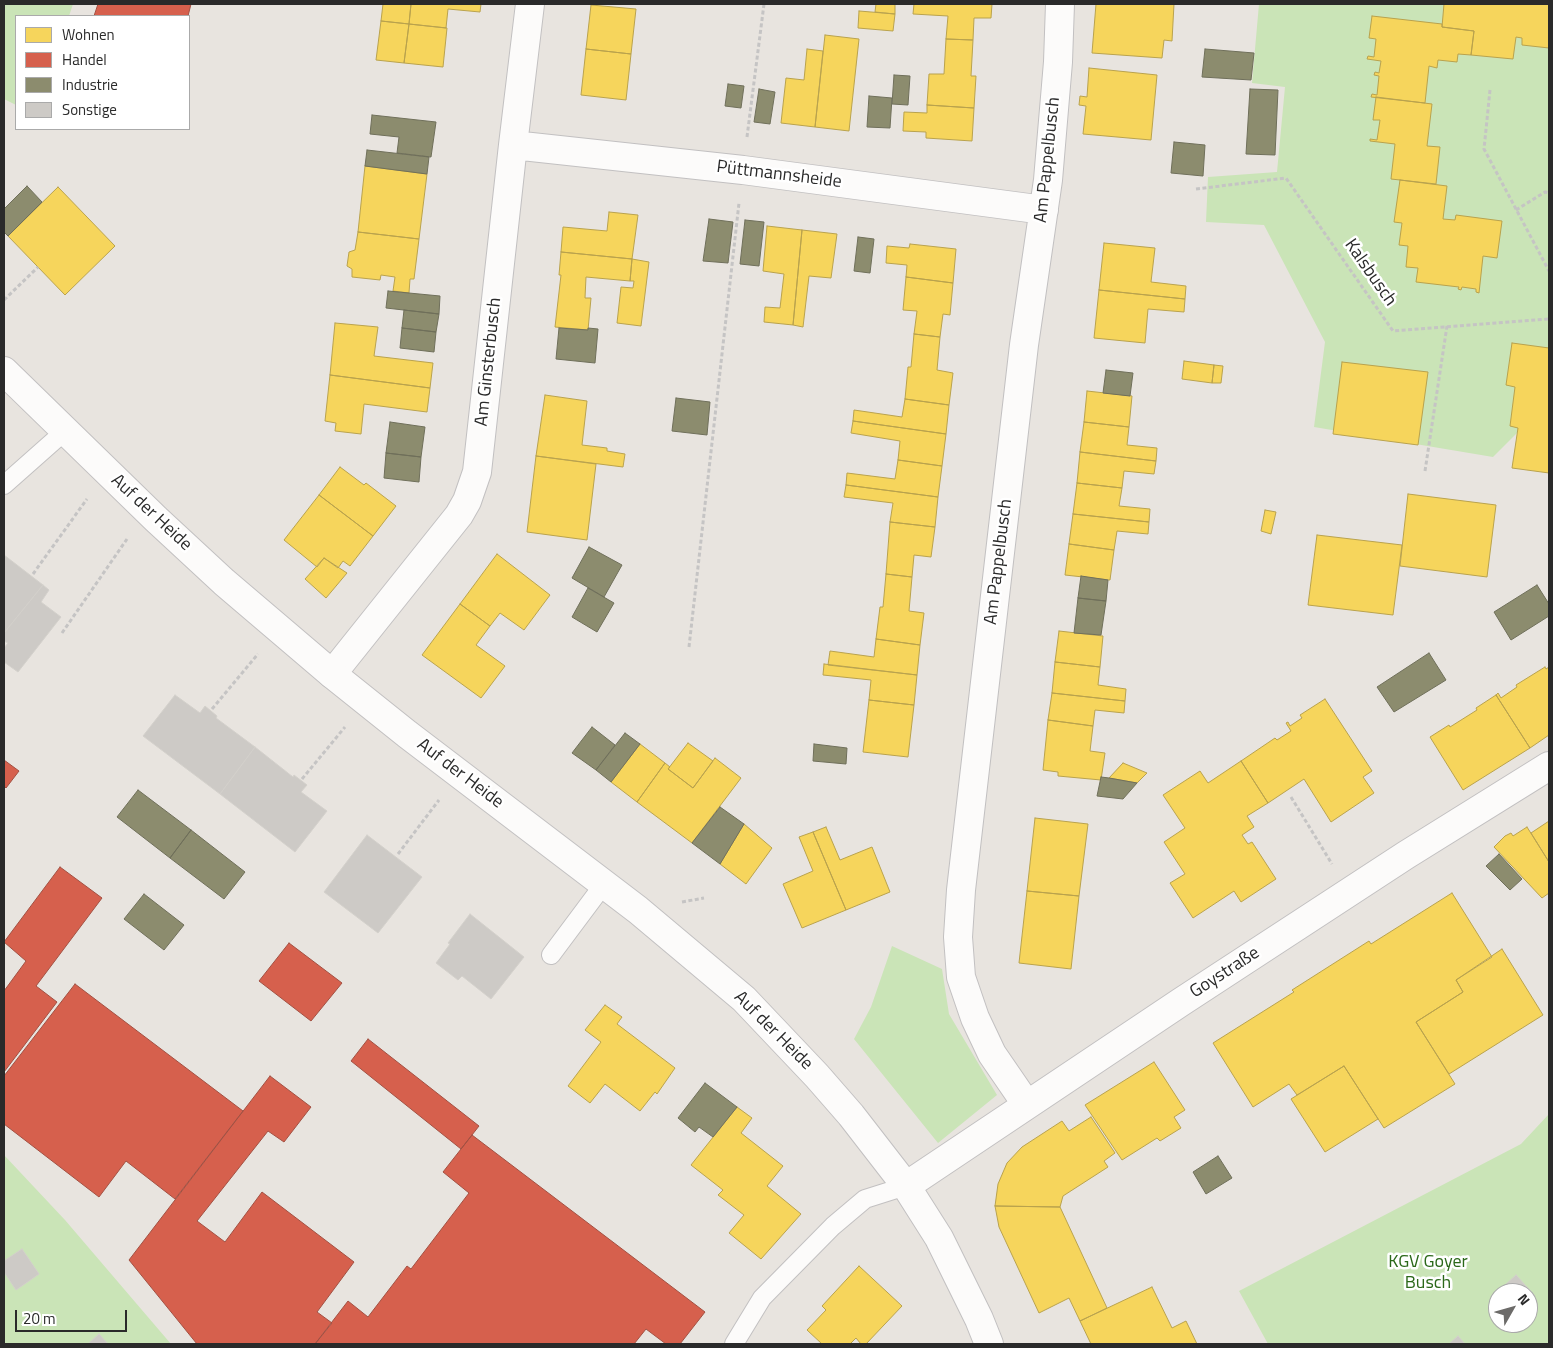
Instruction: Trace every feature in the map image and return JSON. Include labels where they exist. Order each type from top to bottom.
[{"type":"street","name":"Am Ginsterbusch","points":[[332,674],[459,515],[467,501],[477,472],[530,4]]},
{"type":"street","name":"Am Pappelbusch","points":[[1027,1105],[992,1054],[975,1018],[961,977],[958,937],[961,890],[1024,345],[1044,210],[1056,90],[1060,4]]},
{"type":"street","name":"Püttmannsheide","points":[[513,145],[743,170],[1044,210]]},
{"type":"street","name":"Auf der Heide","points":[[4,371],[146,511],[224,582],[332,674],[459,774],[638,910],[744,999],[846,1108],[906,1186],[939,1238],[979,1319],[989,1344]]},
{"type":"street","name":"Goystraße","points":[[906,1186],[1349,892],[1549,766]]},
{"type":"lane","points":[[4,485],[65,432]]},
{"type":"lane","points":[[551,955],[604,884]]},
{"type":"lane","points":[[734,1344],[762,1298],[833,1226],[865,1199],[906,1186]]},
{"type":"path","points":[[689,647],[743,170],[764,4]]},
{"type":"path","points":[[1490,90],[1484,149],[1549,271]]},
{"type":"path","name":"Kalsbusch","points":[[1196,189],[1286,178],[1393,331],[1549,319]]},
{"type":"path","points":[[1516,210],[1545,192],[1549,193]]},
{"type":"path","points":[[4,300],[38,267]]},
{"type":"path","points":[[1425,471],[1447,326]]},
{"type":"path","points":[[33,574],[107,472]]},
{"type":"path","points":[[62,633],[146,511]]},
{"type":"path","points":[[212,709],[279,628]]},
{"type":"path","points":[[302,779],[366,702]]},
{"type":"path","points":[[398,854],[459,774]]},
{"type":"path","points":[[1291,797],[1349,892]]},
{"type":"green space","points":[[4,4],[73,4],[69,15],[15,15],[15,104],[4,99]]},
{"type":"green space","points":[[1259,4],[1549,4],[1549,401],[1493,457],[1314,427],[1325,342],[1264,225],[1206,222],[1208,177],[1277,172],[1285,87],[1252,83]]},
{"type":"green space","points":[[892,946],[942,969],[949,1014],[997,1095],[938,1143],[854,1039],[871,1007]]},
{"type":"green space","name":"KGV Goyer Busch","points":[[1549,1114],[1549,1344],[1268,1344],[1239,1291],[1521,1144]]},
{"type":"green space","points":[[4,1155],[65,1220],[171,1344],[4,1344]]},
{"type":"building: Wohnen","points":[[383,4],[411,4],[409,24],[381,21]]},
{"type":"building: Wohnen","points":[[411,4],[481,4],[480,12],[448,9],[446,28],[409,24]]},
{"type":"building: Wohnen","points":[[876,4],[895,4],[895,14],[875,12]]},
{"type":"building: Wohnen","points":[[914,4],[992,4],[991,18],[974,18],[973,40],[946,39],[948,16],[913,14]]},
{"type":"building: Wohnen","points":[[1096,4],[1174,4],[1172,41],[1164,40],[1162,58],[1092,53]]},
{"type":"building: Wohnen","points":[[1444,4],[1549,4],[1549,48],[1522,45],[1522,38],[1516,37],[1513,59],[1471,55],[1474,31],[1442,27]]},
{"type":"building: Wohnen","points":[[591,5],[636,9],[631,54],[586,49]]},
{"type":"building: Wohnen","points":[[859,11],[895,14],[893,31],[858,28]]},
{"type":"building: Wohnen","points":[[1372,16],[1442,24],[1442,27],[1474,31],[1471,55],[1458,54],[1457,62],[1438,60],[1437,68],[1429,66],[1425,103],[1371,97],[1372,94],[1377,95],[1379,76],[1374,75],[1375,72],[1379,73],[1381,61],[1367,59],[1368,56],[1374,57],[1376,39],[1369,38]]},
{"type":"building: Wohnen","points":[[381,21],[409,24],[404,63],[376,60]]},
{"type":"building: Wohnen","points":[[409,24],[447,28],[443,67],[404,63]]},
{"type":"building: Wohnen","points":[[825,35],[859,39],[849,131],[815,127]]},
{"type":"building: Wohnen","points":[[946,39],[973,40],[971,76],[976,76],[974,108],[927,105],[929,74],[944,74]]},
{"type":"building: Wohnen","points":[[586,49],[631,54],[626,100],[581,95]]},
{"type":"building: Wohnen","points":[[807,49],[823,51],[815,127],[781,123],[786,78],[804,80]]},
{"type":"building: Wohnen","points":[[1089,68],[1157,75],[1151,140],[1083,134],[1086,106],[1079,105],[1080,96],[1087,97]]},
{"type":"building: Wohnen","points":[[1376,97],[1432,104],[1427,146],[1440,147],[1436,184],[1391,179],[1395,144],[1370,141],[1370,139],[1377,140],[1380,120],[1373,120]]},
{"type":"building: Wohnen","points":[[927,105],[974,108],[972,141],[926,138],[926,132],[903,131],[904,112],[927,113]]},
{"type":"building: Wohnen","points":[[365,166],[427,174],[419,239],[358,232]]},
{"type":"building: Wohnen","points":[[1400,180],[1447,186],[1443,219],[1455,220],[1456,215],[1502,221],[1497,258],[1483,256],[1479,293],[1476,292],[1476,289],[1462,287],[1461,290],[1458,289],[1459,287],[1416,282],[1418,268],[1406,267],[1408,246],[1399,245],[1402,223],[1394,222]]},
{"type":"building: Wohnen","points":[[58,187],[115,246],[65,295],[8,236]]},
{"type":"building: Wohnen","points":[[609,212],[638,215],[632,259],[561,252],[563,227],[607,231]]},
{"type":"building: Wohnen","points":[[767,226],[802,230],[793,325],[764,322],[765,307],[780,308],[784,274],[763,271]]},
{"type":"building: Wohnen","points":[[802,230],[837,234],[831,278],[809,276],[803,327],[793,325]]},
{"type":"building: Wohnen","points":[[358,232],[419,239],[414,279],[410,279],[409,293],[393,291],[395,277],[381,275],[380,280],[352,277],[352,269],[347,266],[349,252],[355,250]]},
{"type":"building: Wohnen","points":[[1104,243],[1155,248],[1151,282],[1186,286],[1185,299],[1099,290]]},
{"type":"building: Wohnen","points":[[910,244],[956,249],[953,283],[906,277],[907,265],[886,263],[887,246],[909,248]]},
{"type":"building: Wohnen","points":[[561,252],[632,259],[630,281],[586,277],[585,298],[591,298],[588,330],[555,327],[561,275],[559,275]]},
{"type":"building: Wohnen","points":[[632,259],[649,262],[641,326],[617,323],[621,287],[633,288],[634,281],[630,281]]},
{"type":"building: Wohnen","points":[[906,277],[953,283],[950,315],[943,314],[940,337],[914,334],[917,311],[903,310]]},
{"type":"building: Wohnen","points":[[1099,290],[1185,299],[1184,312],[1148,309],[1145,343],[1094,338]]},
{"type":"building: Wohnen","points":[[335,323],[378,327],[374,356],[433,363],[430,388],[330,375]]},
{"type":"building: Wohnen","points":[[914,334],[940,337],[937,370],[953,373],[949,405],[905,399],[908,367],[911,367]]},
{"type":"building: Wohnen","points":[[1512,343],[1549,348],[1549,473],[1512,468],[1518,428],[1510,426],[1515,387],[1506,385]]},
{"type":"building: Wohnen","points":[[1184,361],[1214,365],[1212,383],[1182,379]]},
{"type":"building: Wohnen","points":[[1342,362],[1428,372],[1418,445],[1333,434]]},
{"type":"building: Wohnen","points":[[1214,365],[1223,366],[1221,383],[1212,383]]},
{"type":"building: Wohnen","points":[[330,375],[430,388],[427,412],[364,404],[361,434],[335,431],[336,423],[325,421]]},
{"type":"building: Wohnen","points":[[1087,391],[1132,396],[1129,427],[1084,422]]},
{"type":"building: Wohnen","points":[[545,395],[587,401],[582,445],[607,448],[607,451],[625,454],[623,467],[536,456]]},
{"type":"building: Wohnen","points":[[905,399],[949,405],[946,434],[853,421],[854,410],[902,417]]},
{"type":"building: Wohnen","points":[[853,421],[946,434],[942,466],[898,460],[900,441],[851,433]]},
{"type":"building: Wohnen","points":[[1084,422],[1129,427],[1127,445],[1157,448],[1156,461],[1080,452]]},
{"type":"building: Wohnen","points":[[1080,452],[1156,461],[1154,474],[1124,471],[1122,488],[1077,483]]},
{"type":"building: Wohnen","points":[[536,456],[596,464],[587,540],[527,532]]},
{"type":"building: Wohnen","points":[[898,460],[942,466],[938,497],[846,485],[847,473],[895,479]]},
{"type":"building: Wohnen","points":[[340,467],[364,485],[366,483],[396,506],[373,536],[319,495]]},
{"type":"building: Wohnen","points":[[1077,483],[1122,488],[1119,506],[1150,509],[1149,522],[1073,514]]},
{"type":"building: Wohnen","points":[[846,485],[938,497],[935,527],[890,522],[893,503],[844,497]]},
{"type":"building: Wohnen","points":[[1408,494],[1496,505],[1487,577],[1400,566]]},
{"type":"building: Wohnen","points":[[319,495],[373,536],[350,566],[343,561],[338,568],[324,558],[317,567],[284,540]]},
{"type":"building: Wohnen","points":[[1265,510],[1276,512],[1271,534],[1261,531]]},
{"type":"building: Wohnen","points":[[1073,514],[1149,522],[1148,534],[1117,531],[1114,550],[1069,544]]},
{"type":"building: Wohnen","points":[[890,522],[935,527],[931,557],[914,555],[912,577],[886,574]]},
{"type":"building: Wohnen","points":[[1317,535],[1402,545],[1393,615],[1308,605]]},
{"type":"building: Wohnen","points":[[1069,544],[1114,550],[1110,580],[1065,575]]},
{"type":"building: Wohnen","points":[[497,554],[550,595],[524,630],[500,613],[490,626],[460,604]]},
{"type":"building: Wohnen","points":[[324,558],[347,573],[326,598],[305,579]]},
{"type":"building: Wohnen","points":[[886,574],[912,577],[909,611],[924,613],[920,645],[876,639],[880,607],[883,607]]},
{"type":"building: Wohnen","points":[[460,604],[490,626],[476,645],[505,666],[481,698],[422,655]]},
{"type":"building: Wohnen","points":[[1059,631],[1103,636],[1100,667],[1055,662]]},
{"type":"building: Wohnen","points":[[876,639],[920,645],[917,675],[828,665],[830,651],[874,657]]},
{"type":"building: Wohnen","points":[[1055,662],[1100,667],[1098,685],[1126,689],[1125,701],[1052,693]]},
{"type":"building: Wohnen","points":[[824,664],[917,675],[914,705],[869,700],[871,680],[823,675]]},
{"type":"building: Wohnen","points":[[1545,667],[1546,669],[1549,667],[1549,735],[1530,748],[1496,695],[1498,693],[1501,698],[1517,687],[1516,685]]},
{"type":"building: Wohnen","points":[[1052,693],[1125,701],[1124,713],[1095,710],[1093,726],[1048,720]]},
{"type":"building: Wohnen","points":[[1496,695],[1530,748],[1463,790],[1430,737],[1477,710],[1476,708]]},
{"type":"building: Wohnen","points":[[1325,699],[1372,771],[1363,777],[1374,793],[1331,822],[1304,779],[1268,803],[1241,761],[1275,738],[1277,740],[1291,731],[1286,723],[1288,722],[1290,726],[1302,718],[1300,715]]},
{"type":"building: Wohnen","points":[[869,700],[914,705],[908,757],[863,752]]},
{"type":"building: Wohnen","points":[[1048,720],[1093,726],[1090,751],[1105,753],[1101,780],[1058,776],[1058,772],[1043,770]]},
{"type":"building: Wohnen","points":[[688,743],[713,761],[693,788],[668,769]]},
{"type":"building: Wohnen","points":[[640,744],[665,763],[637,802],[611,782]]},
{"type":"building: Wohnen","points":[[715,758],[741,778],[692,843],[637,802],[665,763],[670,767],[668,769],[693,788]]},
{"type":"building: Wohnen","points":[[1241,761],[1268,803],[1247,816],[1254,827],[1242,835],[1248,844],[1252,842],[1276,879],[1241,902],[1234,891],[1193,918],[1170,883],[1185,874],[1164,842],[1185,828],[1163,795],[1200,771],[1208,783]]},
{"type":"building: Wohnen","points":[[1123,763],[1147,773],[1137,783],[1109,778]]},
{"type":"building: Wohnen","points":[[1035,818],[1088,824],[1079,896],[1027,891]]},
{"type":"building: Wohnen","points":[[1549,821],[1549,862],[1531,833]]},
{"type":"building: Wohnen","points":[[744,824],[772,848],[746,884],[720,864]]},
{"type":"building: Wohnen","points":[[826,827],[840,860],[872,847],[890,892],[846,910],[813,832]]},
{"type":"building: Wohnen","points":[[1527,827],[1549,862],[1549,893],[1542,898],[1494,847],[1505,836],[1511,833],[1513,836]]},
{"type":"building: Wohnen","points":[[813,832],[846,910],[802,928],[783,884],[813,871],[799,837]]},
{"type":"building: Wohnen","points":[[1027,891],[1079,896],[1071,969],[1019,963]]},
{"type":"building: Wohnen","points":[[1452,893],[1492,957],[1456,980],[1463,992],[1416,1022],[1455,1084],[1384,1128],[1344,1066],[1297,1095],[1289,1084],[1253,1107],[1213,1043],[1294,992],[1292,990],[1369,941],[1371,944]]},
{"type":"building: Wohnen","points":[[1502,949],[1543,1015],[1449,1074],[1416,1022],[1463,992],[1456,980]]},
{"type":"building: Wohnen","points":[[605,1005],[622,1017],[617,1024],[675,1068],[657,1094],[655,1092],[640,1111],[605,1084],[590,1103],[568,1086],[601,1042],[585,1030]]},
{"type":"building: Wohnen","points":[[1154,1062],[1185,1110],[1174,1117],[1181,1128],[1160,1141],[1157,1138],[1122,1160],[1085,1105]]},
{"type":"building: Wohnen","points":[[1344,1066],[1378,1119],[1325,1152],[1291,1099]]},
{"type":"building: Wohnen","points":[[737,1107],[752,1118],[741,1133],[783,1166],[767,1186],[801,1214],[761,1259],[729,1233],[744,1215],[718,1195],[723,1190],[691,1165]]},
{"type":"building: Wohnen","points":[[1091,1117],[1115,1153],[1104,1161],[1108,1167],[1063,1196],[1060,1207],[995,1206],[998,1184],[1007,1163],[1022,1147],[1062,1121],[1069,1131]]},
{"type":"building: Wohnen","points":[[995,1206],[1060,1207],[1107,1308],[1080,1321],[1069,1298],[1039,1313],[999,1227]]},
{"type":"building: Wohnen","points":[[859,1266],[902,1306],[866,1344],[861,1344],[856,1338],[850,1344],[822,1344],[807,1330],[826,1310],[822,1306]]},
{"type":"building: Wohnen","points":[[1152,1287],[1172,1328],[1186,1321],[1197,1344],[1091,1344],[1080,1321]]},
{"type":"building: Handel","points":[[98,4],[191,4],[188,15],[94,15]]},
{"type":"building: Handel","points":[[4,760],[19,771],[6,788],[4,786]]},
{"type":"building: Handel","points":[[60,867],[102,898],[36,986],[57,1002],[4,1072],[4,991],[26,961],[4,942]]},
{"type":"building: Handel","points":[[289,943],[342,983],[311,1021],[259,981]]},
{"type":"building: Handel","points":[[75,984],[243,1111],[175,1199],[126,1161],[99,1197],[4,1124],[4,1076]]},
{"type":"building: Handel","points":[[368,1039],[479,1126],[461,1149],[351,1061]]},
{"type":"building: Handel","points":[[270,1076],[311,1107],[284,1142],[268,1131],[197,1221],[225,1242],[262,1192],[354,1262],[317,1312],[332,1323],[315,1344],[197,1344],[129,1260]]},
{"type":"building: Handel","points":[[472,1135],[705,1312],[680,1344],[666,1344],[646,1329],[634,1344],[315,1344],[348,1301],[368,1317],[407,1266],[411,1269],[469,1193],[443,1172]]},
{"type":"building: Industrie","points":[[1205,49],[1254,53],[1251,80],[1202,77]]},
{"type":"building: Industrie","points":[[894,75],[910,76],[908,105],[892,104]]},
{"type":"building: Industrie","points":[[728,84],[744,86],[741,108],[725,106]]},
{"type":"building: Industrie","points":[[759,89],[775,92],[770,124],[754,122]]},
{"type":"building: Industrie","points":[[1250,89],[1278,90],[1275,155],[1246,154]]},
{"type":"building: Industrie","points":[[869,96],[892,98],[890,128],[867,127]]},
{"type":"building: Industrie","points":[[372,115],[436,122],[431,157],[397,153],[399,137],[370,134]]},
{"type":"building: Industrie","points":[[1174,142],[1205,145],[1203,176],[1171,173]]},
{"type":"building: Industrie","points":[[367,150],[429,157],[427,174],[365,166]]},
{"type":"building: Industrie","points":[[27,186],[42,202],[8,236],[4,232],[4,209]]},
{"type":"building: Industrie","points":[[709,219],[733,222],[728,263],[703,261]]},
{"type":"building: Industrie","points":[[745,220],[764,222],[759,266],[740,264]]},
{"type":"building: Industrie","points":[[858,237],[874,239],[870,273],[854,271]]},
{"type":"building: Industrie","points":[[388,291],[440,296],[439,314],[386,308]]},
{"type":"building: Industrie","points":[[404,310],[439,314],[436,332],[402,328]]},
{"type":"building: Industrie","points":[[402,328],[436,332],[434,352],[400,348]]},
{"type":"building: Industrie","points":[[559,328],[598,329],[595,363],[556,359]]},
{"type":"building: Industrie","points":[[1106,370],[1133,373],[1130,396],[1103,393]]},
{"type":"building: Industrie","points":[[676,398],[710,402],[707,435],[672,431]]},
{"type":"building: Industrie","points":[[390,422],[425,427],[421,457],[386,453]]},
{"type":"building: Industrie","points":[[386,453],[421,457],[419,482],[384,478]]},
{"type":"building: Industrie","points":[[589,547],[622,565],[604,597],[572,578]]},
{"type":"building: Industrie","points":[[1081,576],[1108,580],[1106,601],[1078,598]]},
{"type":"building: Industrie","points":[[1537,585],[1549,604],[1549,616],[1511,640],[1494,612]]},
{"type":"building: Industrie","points":[[588,588],[614,603],[597,632],[572,617]]},
{"type":"building: Industrie","points":[[1078,598],[1106,601],[1101,635],[1074,633]]},
{"type":"building: Industrie","points":[[1429,653],[1446,680],[1394,712],[1377,687]]},
{"type":"building: Industrie","points":[[592,727],[615,745],[596,770],[572,753]]},
{"type":"building: Industrie","points":[[625,733],[640,744],[611,782],[596,770]]},
{"type":"building: Industrie","points":[[814,744],[847,748],[846,764],[813,761]]},
{"type":"building: Industrie","points":[[1101,777],[1137,783],[1123,799],[1097,796]]},
{"type":"building: Industrie","points":[[138,790],[191,830],[170,858],[117,817]]},
{"type":"building: Industrie","points":[[720,807],[744,824],[720,864],[692,843]]},
{"type":"building: Industrie","points":[[191,830],[245,872],[224,899],[170,858]]},
{"type":"building: Industrie","points":[[1499,854],[1522,879],[1510,890],[1486,866]]},
{"type":"building: Industrie","points":[[144,894],[184,925],[164,950],[124,919]]},
{"type":"building: Industrie","points":[[705,1083],[737,1107],[713,1137],[699,1127],[695,1132],[678,1118]]},
{"type":"building: Industrie","points":[[1218,1156],[1232,1178],[1206,1194],[1193,1172]]},
{"type":"building: Sonstige","points":[[4,555],[43,585],[4,633]]},
{"type":"building: Sonstige","points":[[43,585],[49,590],[41,602],[61,617],[18,672],[4,662],[4,648],[8,643],[4,641],[4,633]]},
{"type":"building: Sonstige","points":[[175,695],[200,713],[205,706],[217,716],[216,718],[255,747],[220,794],[143,736]]},
{"type":"building: Sonstige","points":[[255,747],[293,777],[294,775],[307,785],[301,792],[327,811],[295,852],[220,794]]},
{"type":"building: Sonstige","points":[[367,835],[422,877],[378,933],[324,892]]},
{"type":"building: Sonstige","points":[[470,914],[524,957],[491,999],[462,976],[458,980],[436,963],[450,944],[448,943]]},
{"type":"building: Sonstige","points":[[22,1249],[39,1274],[16,1290],[4,1272],[4,1261]]},
{"type":"building: Sonstige","points":[[1516,1275],[1523,1283],[1507,1283]]},
{"type":"building: Sonstige","points":[[99,1334],[108,1344],[88,1344]]},
{"type":"building: Sonstige","points":[[1458,1336],[1465,1344],[1449,1344]]}]
